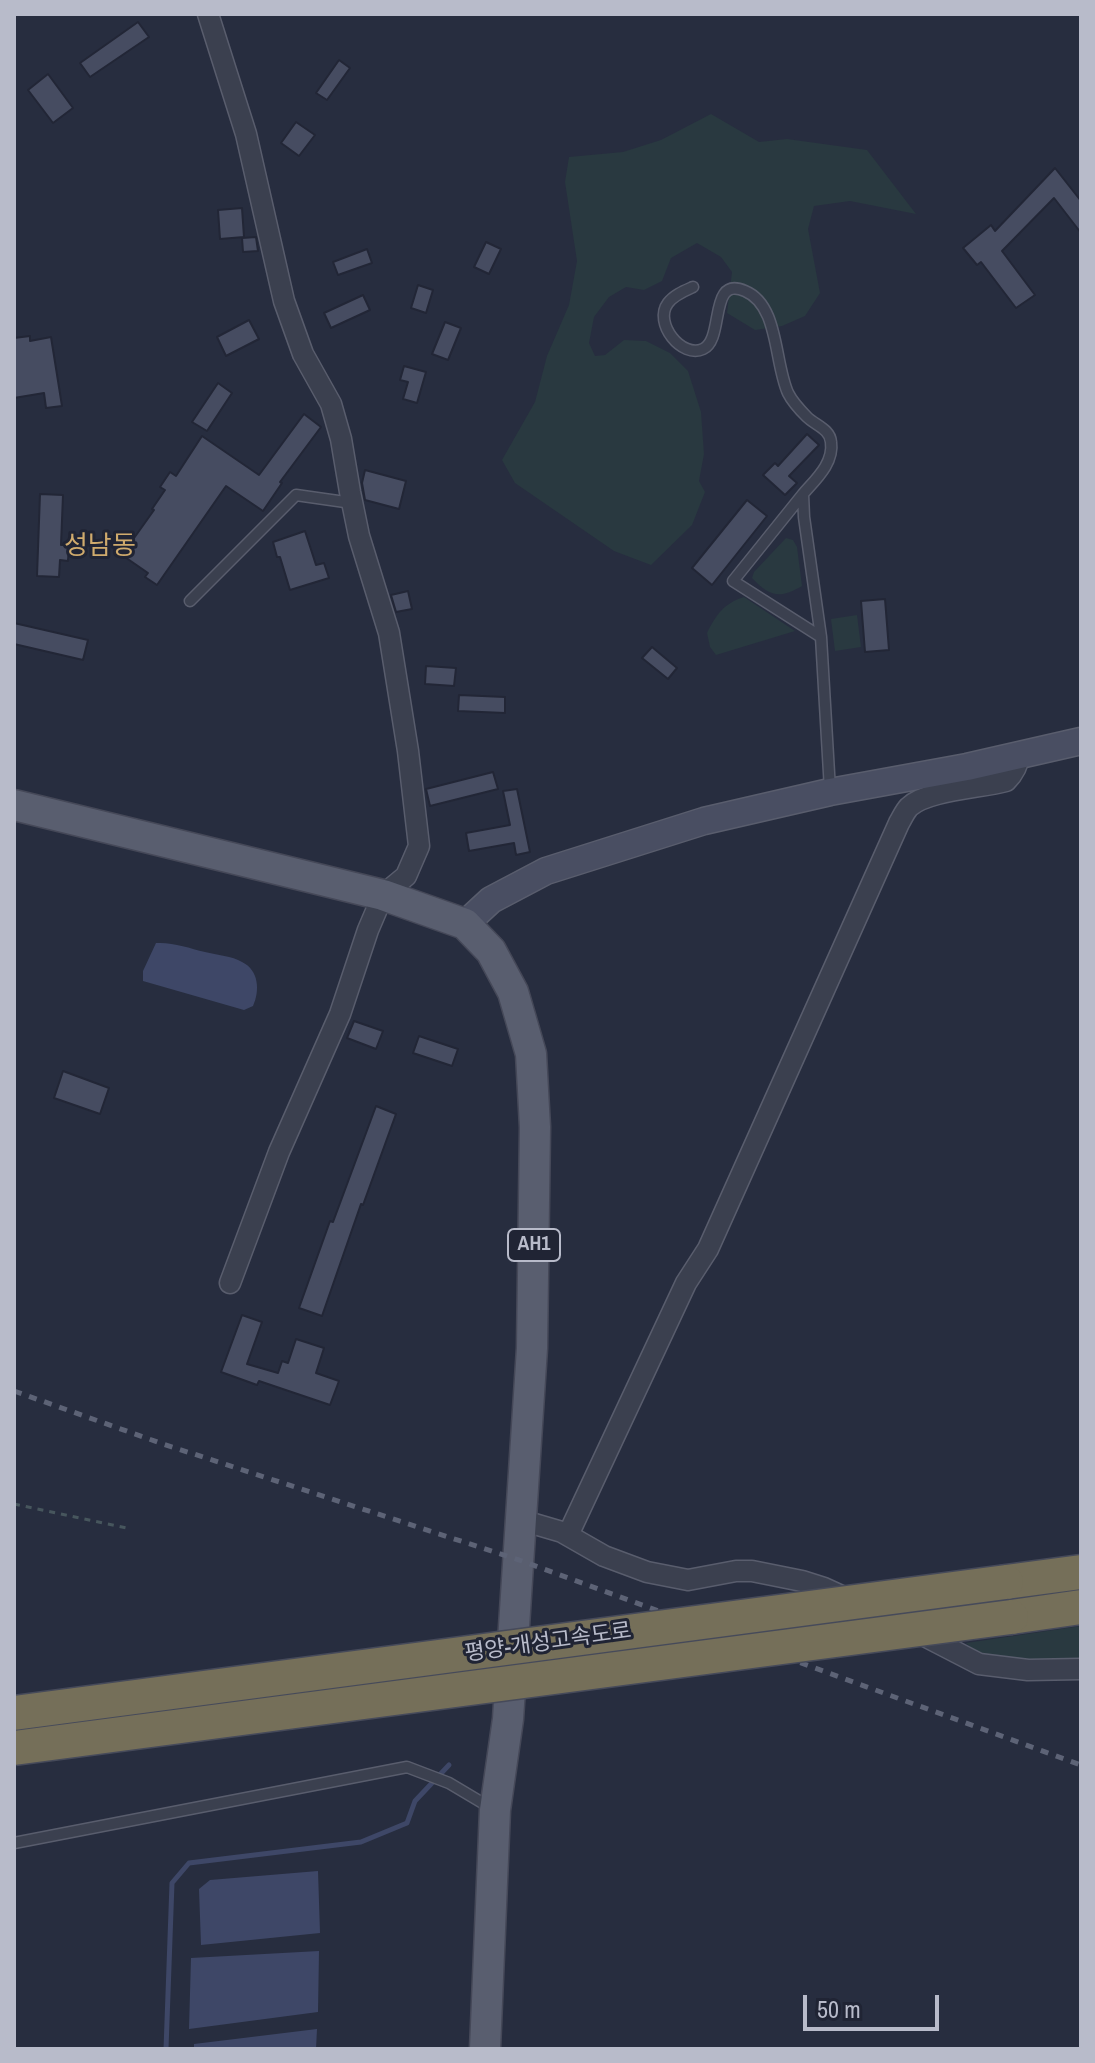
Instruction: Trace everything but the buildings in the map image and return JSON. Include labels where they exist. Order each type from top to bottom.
[{"type":"highway","name":"평양-개성고속도로","points":[[14,1713],[1081,1572]]},
{"type":"highway","name":"평양-개성고속도로","points":[[14,1748],[1081,1607]]},
{"type":"main road","name":"AH1","points":[[14,805],[383,895],[465,924],[491,951],[513,992],[531,1054],[535,1127],[532,1348],[508,1719],[495,1810],[485,2049]]},
{"type":"street","points":[[208,14],[246,134],[284,301],[303,354],[331,404],[341,439],[359,536],[389,633],[419,846],[406,876],[383,895],[340,1014],[279,1152],[230,1283]]},
{"type":"street","points":[[465,924],[491,900],[546,871],[704,821],[1081,741]]},
{"type":"street","points":[[568,1535],[686,1283],[708,1249],[899,823],[908,808],[921,799],[1006,781],[1018,765],[1019,755]]},
{"type":"street","points":[[521,1520],[568,1535],[604,1556],[647,1572],[688,1580],[752,1571],[802,1581],[824,1588],[979,1664],[1028,1670],[1081,1669]]},
{"type":"lane","points":[[693,287],[678,294],[667,304],[662,315],[672,338],[686,349],[698,351],[711,343],[722,295],[740,288],[755,295],[766,309],[772,326],[775,349],[789,395],[808,418],[829,433],[832,444],[828,464],[733,581],[821,637]]},
{"type":"lane","points":[[803,494],[821,637],[830,792]]},
{"type":"lane","points":[[190,601],[296,495],[352,503]]},
{"type":"lane","points":[[14,1843],[407,1767],[449,1783],[495,1810]]},
{"type":"path","points":[[14,1504],[131,1529]]},
{"type":"shaded area","points":[[711,114],[759,142],[787,139],[867,150],[916,214],[850,201],[814,206],[808,229],[820,293],[805,316],[782,326],[755,330],[727,313],[732,272],[721,257],[697,243],[671,258],[662,281],[644,290],[626,287],[609,297],[594,317],[589,343],[595,356],[605,355],[624,340],[646,341],[670,353],[688,371],[701,412],[704,454],[699,481],[705,492],[692,525],[651,565],[614,551],[515,483],[502,460],[535,402],[547,356],[569,305],[577,261],[565,182],[569,157],[623,152],[661,140]]},
{"type":"shaded area","points":[[786,538],[793,540],[797,547],[802,586],[776,594],[764,589],[752,578]]},
{"type":"shaded area","points":[[744,597],[795,631],[716,655],[710,647],[707,633],[721,610]]},
{"type":"shaded area","points":[[857,615],[861,647],[835,651],[831,619]]},
{"type":"shaded area","points":[[1081,1626],[1081,1664],[982,1658],[966,1643]]},
{"type":"water","points":[[156,943],[175,944],[229,957],[248,966],[256,981],[257,994],[253,1006],[244,1010],[143,981],[143,971]]},
{"type":"water","points":[[318,1871],[320,1933],[201,1945],[199,1889],[210,1880]]},
{"type":"water","points":[[319,1951],[318,2012],[189,2029],[191,1958]]},
{"type":"water","points":[[317,2029],[316,2049],[194,2049],[194,2044]]},
{"type":"waterway","points":[[166,2049],[172,1883],[189,1863],[361,1842],[407,1823],[415,1801],[449,1765]]},
{"type":"railway","points":[[14,1391],[163,1444],[519,1560],[1081,1765]]},
{"type":"district","name":"성남동","points":[[100,547]]}]
